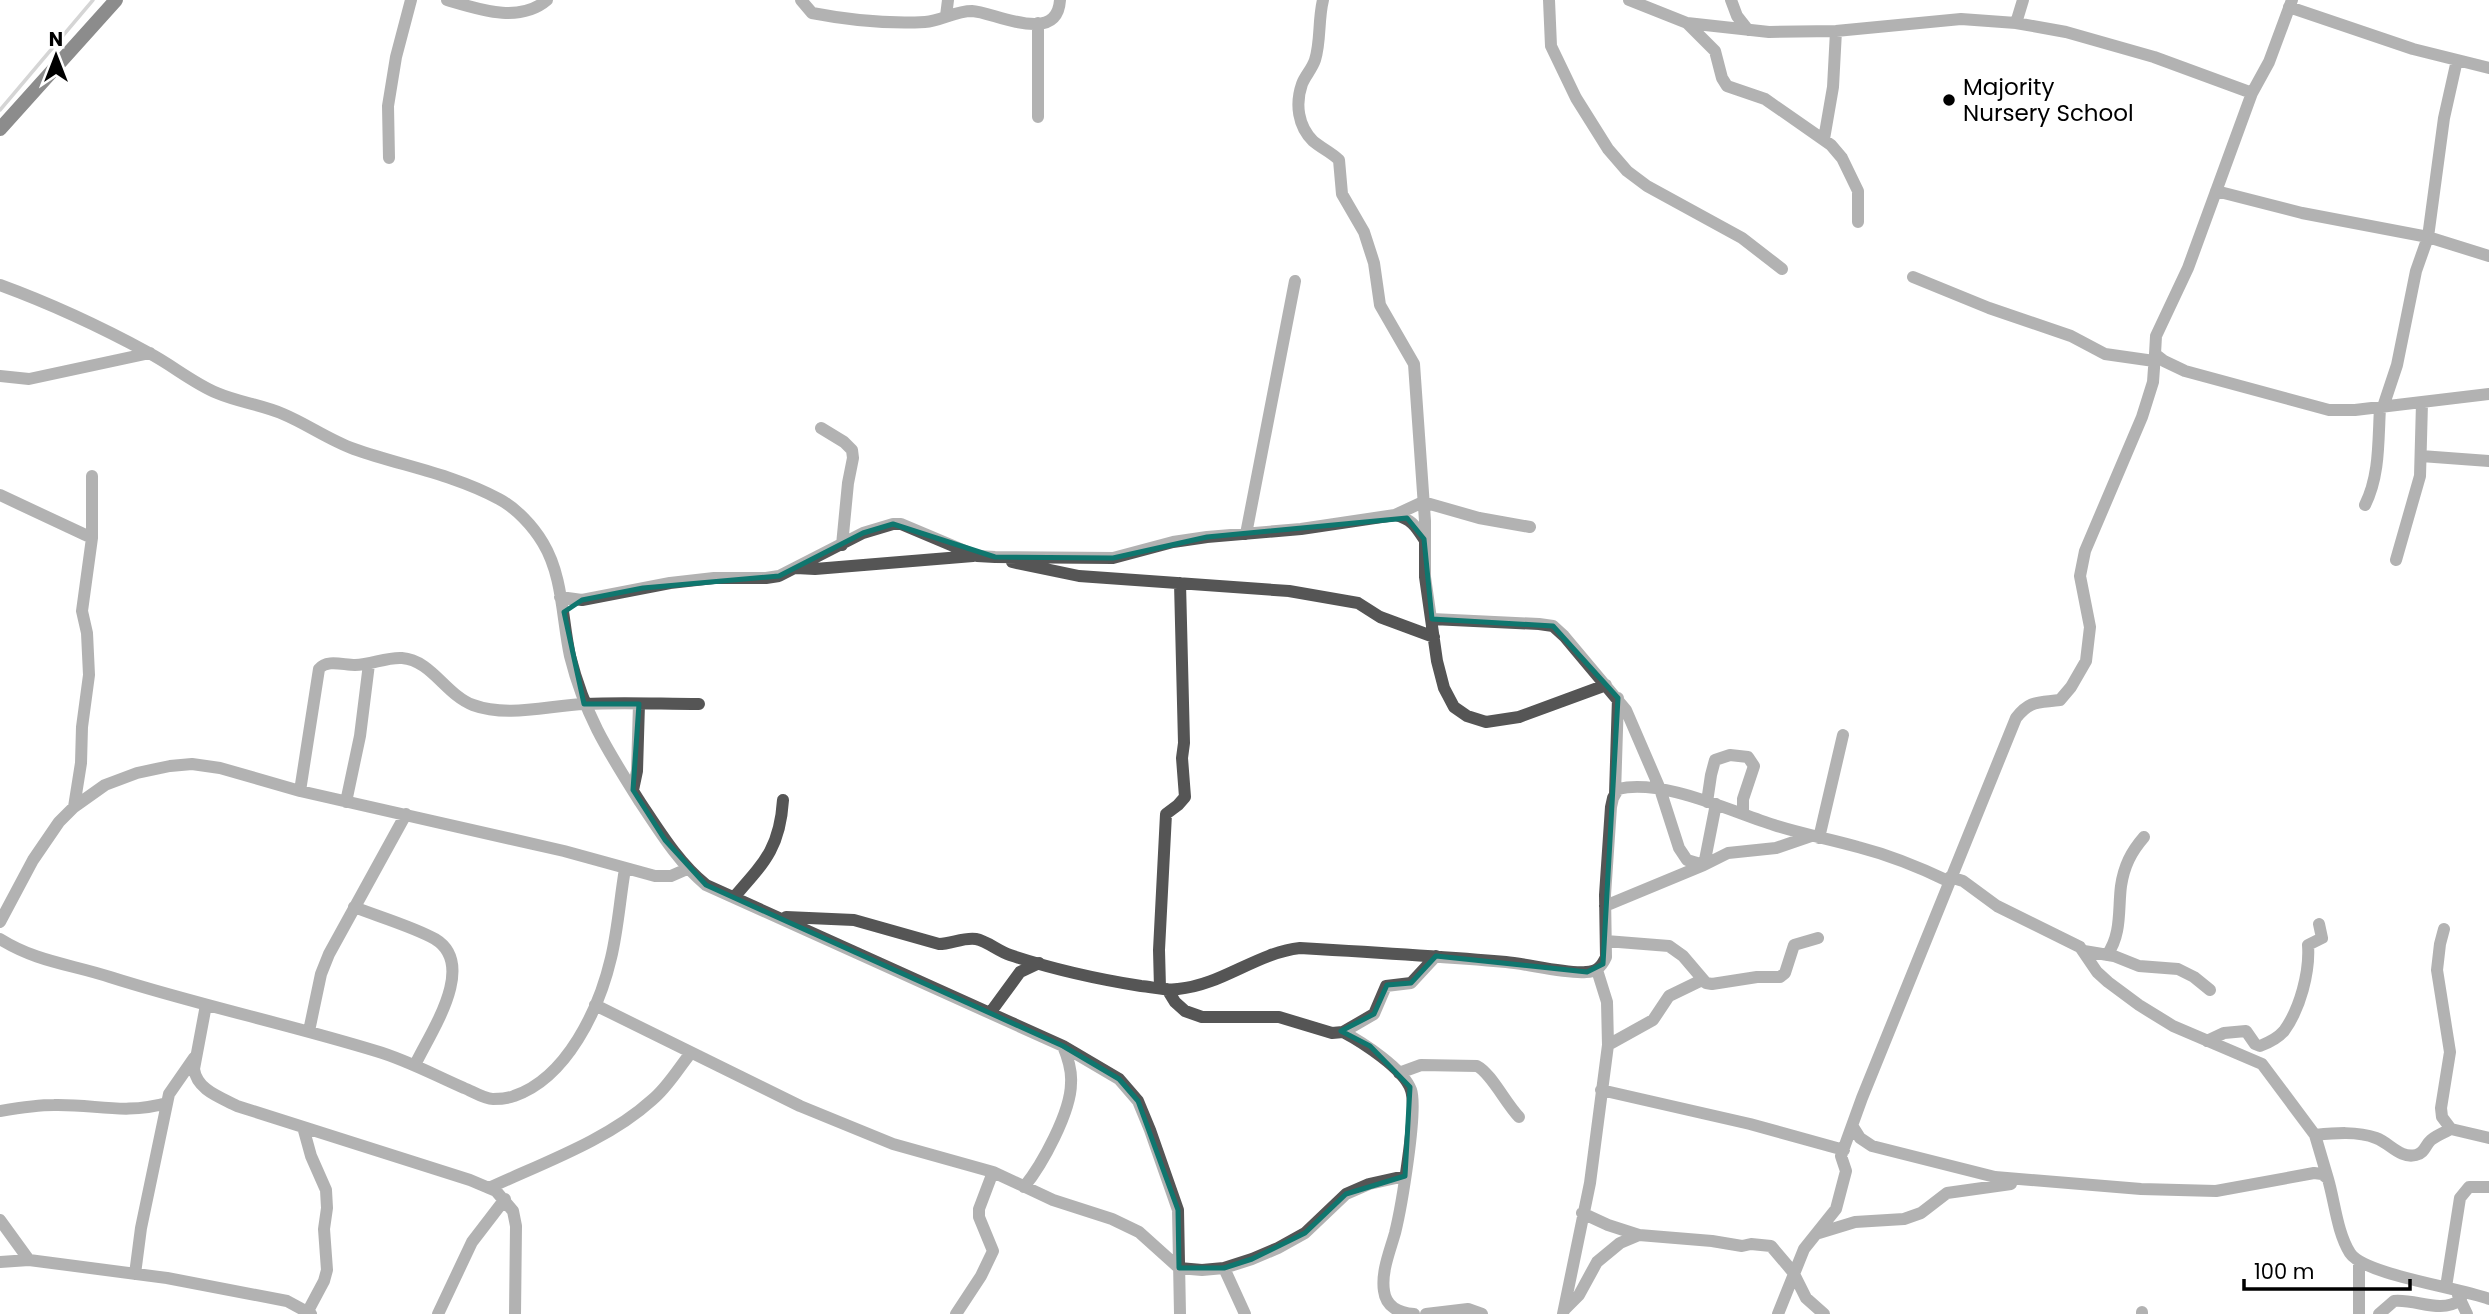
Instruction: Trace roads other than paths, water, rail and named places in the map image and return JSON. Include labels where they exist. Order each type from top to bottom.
[{"type":"main road","points":[[0,129],[116,0]]},
{"type":"street","points":[[389,158],[388,106],[396,57],[411,0]]},
{"type":"street","points":[[447,0],[501,13],[519,13],[547,0]]},
{"type":"street","points":[[801,0],[812,13],[834,17],[903,23],[929,22],[972,11],[1024,24],[1038,23],[1052,17],[1057,11],[1059,0]]},
{"type":"street","points":[[946,16],[948,0]]},
{"type":"street","points":[[1323,0],[1316,58],[1302,83],[1297,102],[1299,115],[1306,132],[1315,143],[1339,160],[1342,194],[1364,232],[1374,263],[1380,305],[1414,364],[1425,577],[1437,661],[1444,688],[1454,707],[1467,716],[1486,722],[1519,717],[1606,685]]},
{"type":"street","points":[[1549,0],[1551,46],[1576,98],[1608,149],[1627,171],[1647,186],[1742,238],[1782,269]]},
{"type":"street","points":[[1629,0],[1687,23],[1748,30],[1836,31],[1961,19],[2017,23],[2067,32],[2154,57],[2252,93]]},
{"type":"street","points":[[1731,0],[1737,16],[1748,30]]},
{"type":"street","points":[[2017,23],[2023,0]]},
{"type":"street","points":[[1778,1314],[1804,1249],[1836,1209],[1846,1168],[1841,1159],[1892,1019],[2016,718],[2024,707],[2032,702],[2060,700],[2071,687],[2085,661],[2091,627],[2080,576],[2085,551],[2143,417],[2153,382],[2156,336],[2188,268],[2252,93],[2269,62],[2290,4],[2413,49],[2489,68]]},
{"type":"street","points":[[1038,23],[1038,117]]},
{"type":"street","points":[[1687,23],[1714,51],[1727,86],[1765,99],[1824,139],[1842,158],[1858,191],[1858,222]]},
{"type":"street","points":[[1824,139],[1833,87],[1836,31]]},
{"type":"street","points":[[2365,505],[2376,468],[2381,408],[2397,365],[2416,271],[2428,237],[2444,118],[2458,60]]},
{"type":"street","points":[[2216,191],[2302,213],[2428,237],[2489,256]]},
{"type":"street","points":[[1913,277],[1989,309],[2071,336],[2105,354],[2155,358],[2185,371],[2329,410],[2381,408],[2489,394]]},
{"type":"street","points":[[1246,534],[1295,281]]},
{"type":"street","points":[[0,285],[75,315],[150,353],[217,393],[282,414],[353,449],[426,470],[499,499],[515,509],[543,542],[549,556],[564,612],[570,654],[584,704],[597,733],[665,840],[687,869],[706,885],[1063,1046],[1119,1079],[1138,1101],[1178,1210],[1180,1314]]},
{"type":"street","points":[[0,376],[29,379],[150,353]]},
{"type":"street","points":[[2396,560],[2420,476],[2422,403]]},
{"type":"street","points":[[821,428],[852,450],[842,545]]},
{"type":"street","points":[[2421,456],[2489,461]]},
{"type":"street","points":[[74,807],[89,675],[87,633],[82,611],[92,538],[92,476]]},
{"type":"street","points":[[0,495],[92,538]]},
{"type":"street","points":[[796,568],[816,569],[977,556],[1113,558],[1173,542],[1301,530],[1395,515],[1423,502],[1479,518],[1530,527]]},
{"type":"street","points":[[1395,515],[1414,523],[1424,539]]},
{"type":"street","points":[[560,597],[582,600],[670,583],[714,578],[766,578],[796,568],[880,526],[901,524],[977,556]]},
{"type":"street","points":[[995,557],[1079,576],[1289,590],[1358,603],[1380,617],[1434,636]]},
{"type":"street","points":[[1180,583],[1182,758],[1185,796],[1178,806],[1166,814],[1159,950],[1163,989],[1185,1011],[1202,1017],[1279,1017],[1332,1032],[1343,1032],[1370,1046],[1410,1087],[1412,1098],[1405,1176],[1400,1213],[1384,1275],[1384,1292],[1395,1310],[1414,1314]]},
{"type":"street","points":[[564,612],[582,600]]},
{"type":"street","points":[[1432,619],[1553,626],[1618,698],[1660,789],[1683,855],[1691,863],[1704,865]]},
{"type":"street","points":[[300,791],[319,669],[328,663],[369,664],[392,658],[413,660],[422,665],[452,694],[474,705],[512,710],[584,704],[699,704]]},
{"type":"street","points":[[346,802],[360,736],[369,664]]},
{"type":"street","points":[[1615,794],[1618,698]]},
{"type":"street","points":[[633,790],[637,771],[639,704]]},
{"type":"street","points":[[1815,837],[1843,735]]},
{"type":"street","points":[[1704,865],[1712,803],[1711,775],[1715,760],[1730,755],[1748,757],[1754,765],[1743,799],[1743,814]]},
{"type":"street","points":[[1616,763],[1622,776],[1638,788]]},
{"type":"street","points":[[0,922],[33,860],[59,822],[74,807],[105,785],[137,772],[170,765],[192,764],[220,768],[300,791],[564,851],[655,876],[671,876],[687,869]]},
{"type":"street","points":[[778,916],[853,920],[939,944],[976,939],[1004,953],[1110,981],[1176,990],[1201,985],[1261,957],[1300,948],[1436,956],[1587,972],[1597,970],[1606,957],[1605,906],[1611,807],[1615,794],[1618,789],[1660,789],[1815,837],[1881,854],[1949,879],[1963,881],[1997,906],[2066,938],[2084,951],[2097,972],[2139,1005],[2173,1026],[2262,1064],[2315,1135],[2345,1242],[2359,1263],[2454,1292],[2489,1299]]},
{"type":"street","points":[[734,896],[769,855],[777,840],[783,800]]},
{"type":"street","points":[[309,1031],[321,974],[329,954],[406,814]]},
{"type":"street","points":[[1605,906],[1728,853],[1776,848],[1815,837]]},
{"type":"street","points":[[2107,955],[2113,947],[2118,928],[2121,886],[2127,861],[2144,837]]},
{"type":"street","points":[[0,939],[17,950],[57,964],[107,976],[156,993],[309,1031],[399,1058],[492,1100],[513,1097],[527,1090],[564,1062],[582,1033],[611,958],[625,869]]},
{"type":"street","points":[[354,907],[435,939],[449,951],[454,970],[449,995],[415,1065]]},
{"type":"street","points":[[2207,1041],[2224,1033],[2246,1031],[2255,1044],[2260,1046],[2283,1032],[2305,984],[2308,945],[2322,938],[2319,924]]},
{"type":"street","points":[[2445,929],[2437,970],[2450,1052],[2442,1117],[2451,1129],[2489,1138]]},
{"type":"street","points":[[1606,941],[1669,946],[1683,956],[1702,980],[1712,984],[1757,977],[1780,977],[1785,973],[1794,945],[1818,938]]},
{"type":"street","points":[[2084,951],[2107,955],[2139,966],[2178,969],[2210,990]]},
{"type":"street","points":[[1343,1032],[1374,1014],[1386,986],[1411,983],[1436,956]]},
{"type":"street","points":[[990,1013],[1020,972],[1040,963]]},
{"type":"street","points":[[1564,1312],[1590,1183],[1608,1045],[1607,1002],[1597,970]]},
{"type":"street","points":[[1608,1045],[1653,1020],[1668,996],[1702,980]]},
{"type":"street","points":[[206,1005],[194,1058],[195,1077],[205,1089],[237,1106],[489,1188],[505,1199],[513,1211],[516,1226],[515,1314]]},
{"type":"street","points":[[595,1005],[790,1102],[893,1144],[993,1172],[1079,1210],[1112,1219],[1139,1232],[1179,1268],[1224,1268],[1278,1248],[1305,1233],[1346,1194],[1369,1184],[1405,1176]]},
{"type":"street","points":[[1024,1187],[1038,1170],[1069,1099],[1071,1069],[1063,1046]]},
{"type":"street","points":[[489,1188],[603,1135],[631,1117],[654,1099],[690,1054]]},
{"type":"street","points":[[135,1274],[141,1228],[169,1094],[194,1058]]},
{"type":"street","points":[[1399,1073],[1421,1065],[1477,1066],[1485,1069],[1501,1096],[1519,1117]]},
{"type":"street","points":[[1601,1090],[1750,1124],[1844,1150]]},
{"type":"street","points":[[0,1111],[53,1105],[126,1110],[167,1104]]},
{"type":"street","points":[[0,1262],[29,1260],[135,1274],[286,1301],[309,1312],[327,1270],[324,1229],[327,1208],[326,1190],[311,1156],[303,1127]]},
{"type":"street","points":[[1853,1127],[1860,1138],[1872,1146],[1967,1172],[2024,1181],[2202,1191],[2233,1189],[2314,1173],[2322,1174],[2328,1179]]},
{"type":"street","points":[[2315,1135],[2335,1132],[2369,1136],[2378,1138],[2405,1156],[2414,1156],[2421,1153],[2431,1139],[2451,1129]]},
{"type":"street","points":[[956,1314],[981,1276],[993,1251],[979,1217],[979,1209],[993,1172]]},
{"type":"street","points":[[1819,1233],[1855,1222],[1904,1219],[1921,1213],[1947,1193],[2024,1181]]},
{"type":"street","points":[[2379,1314],[2395,1301],[2449,1307],[2454,1292],[2460,1198],[2469,1187],[2489,1187]]},
{"type":"street","points":[[438,1314],[471,1241],[505,1199]]},
{"type":"street","points":[[1582,1213],[1639,1235],[1742,1246],[1771,1246],[1793,1272],[1805,1298],[1824,1314]]},
{"type":"street","points":[[0,1220],[29,1260]]},
{"type":"street","points":[[1564,1312],[1579,1295],[1597,1262],[1620,1243],[1639,1235]]},
{"type":"street","points":[[2359,1263],[2359,1314]]},
{"type":"street","points":[[1224,1268],[1245,1314]]},
{"type":"street","points":[[2454,1292],[2467,1314]]},
{"type":"street","points":[[1426,1314],[1468,1309],[1482,1314]]},
{"type":"waterway","points":[[0,110],[93,0]]},
{"type":"place","name":"Majority Nursery School","points":[[1949,100]]}]
